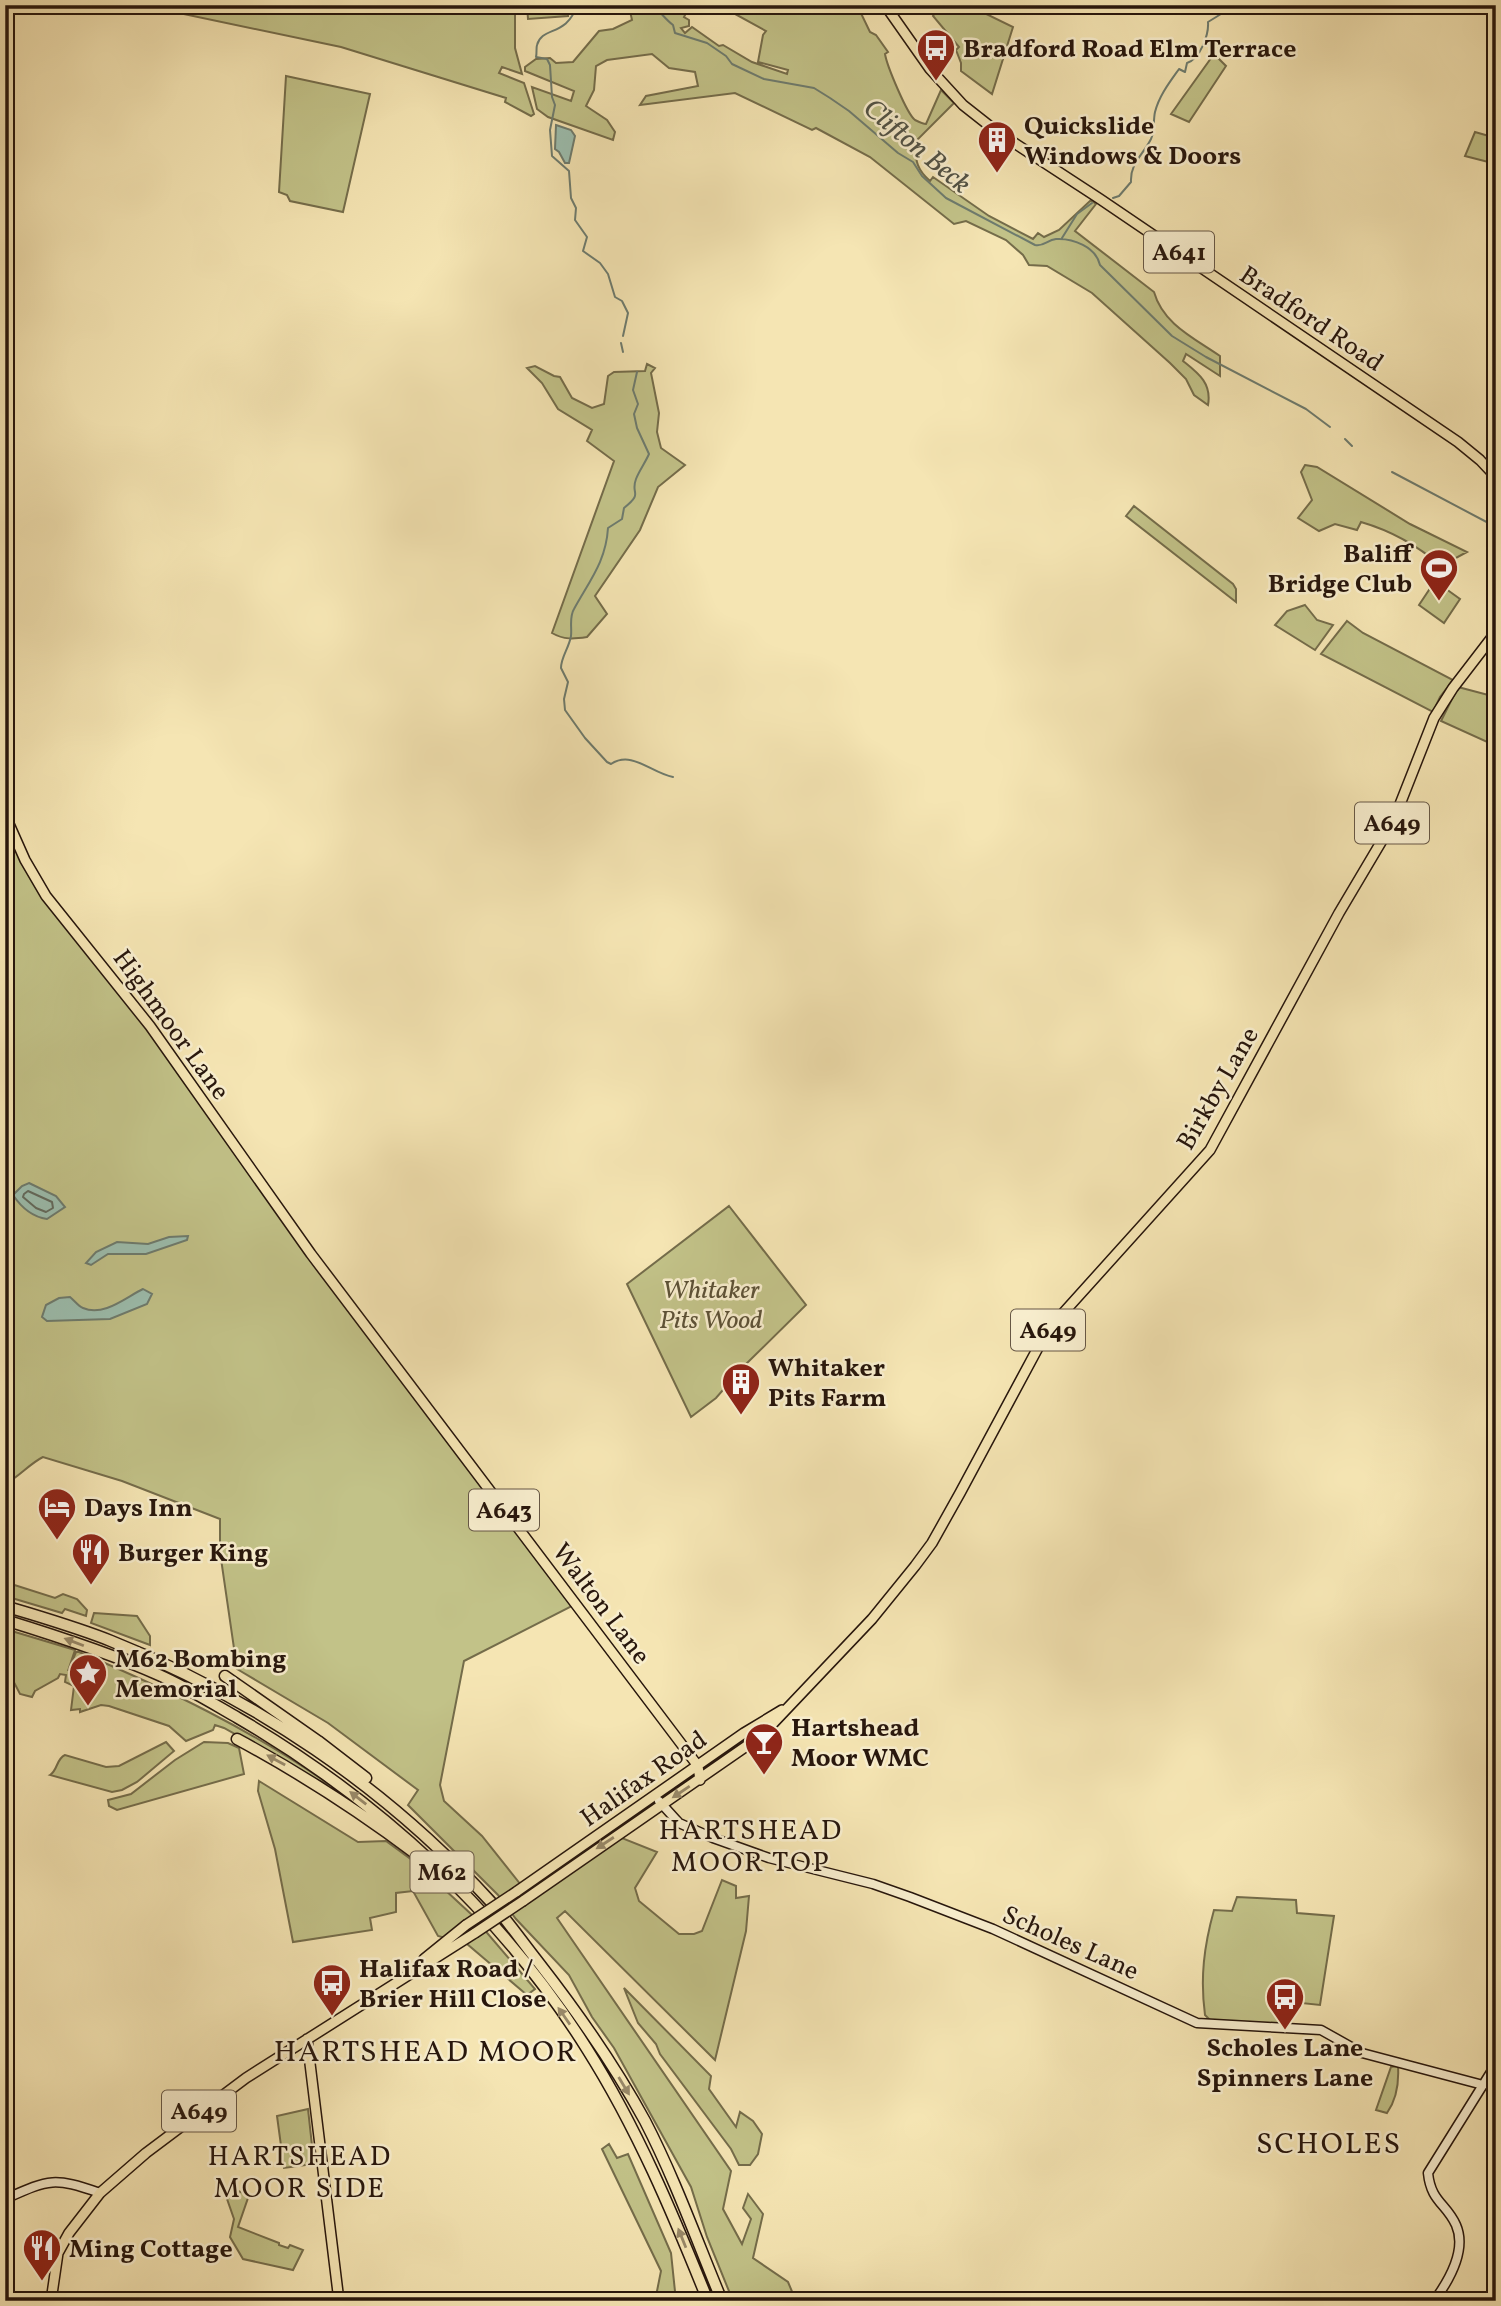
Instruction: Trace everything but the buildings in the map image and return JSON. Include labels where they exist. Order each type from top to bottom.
[{"type":"highway","name":"M62","points":[[5,1606],[108,1640],[217,1690],[299,1738],[361,1782],[429,1840],[492,1903],[568,1999],[592,2036],[644,2120],[670,2173],[722,2301]]},
{"type":"highway","name":"M62","points":[[5,1620],[62,1637],[160,1676],[289,1747],[383,1818],[453,1882],[508,1942],[587,2048],[636,2135],[666,2198],[708,2301]]},
{"type":"highway","points":[[225,1676],[346,1762],[374,1785],[401,1814]]},
{"type":"highway","points":[[237,1739],[341,1800],[453,1882]]},
{"type":"main road","name":"Bradford Road","points":[[885,5],[930,69],[963,105],[996,131],[1100,198],[1458,442],[1496,477]]},
{"type":"main road","name":"Birkby Lane","points":[[932,1542],[1047,1331],[1210,1150],[1339,913],[1393,822],[1434,718],[1496,632]]},
{"type":"main road","name":"Highmoor Lane","points":[[5,816],[25,860],[46,896],[150,1026],[311,1254]]},
{"type":"main road","name":"Walton Lane","points":[[311,1254],[698,1766],[700,1780]]},
{"type":"main road","name":"Halifax Road","points":[[399,1980],[523,1901],[736,1755],[761,1735],[872,1619],[932,1542]]},
{"type":"main road","name":"Halifax Road","points":[[399,1980],[466,1925],[744,1733],[795,1702]]},
{"type":"main road","points":[[698,1766],[714,1766],[736,1755]]},
{"type":"main road","name":"Scholes Lane","points":[[655,1797],[679,1823],[744,1851],[873,1884],[910,1897],[993,1929],[1197,2023],[1321,2030],[1362,2053],[1483,2085]]},
{"type":"main road","name":"A649","points":[[51,2301],[55,2263],[63,2242],[100,2193],[177,2127],[246,2078],[399,1980]]},
{"type":"main road","points":[[307,2039],[338,2301]]},
{"type":"main road","points":[[1434,2301],[1453,2269],[1458,2246],[1457,2227],[1432,2194],[1428,2173],[1496,2064]]},
{"type":"main road","points":[[5,2199],[41,2183],[55,2182],[69,2182],[100,2193]]},
{"type":"green space","points":[[141,5],[515,5],[515,48],[522,74],[502,67],[499,73],[524,83],[534,114],[531,116],[505,102],[506,98],[341,47]]},
{"type":"green space","points":[[527,5],[567,5],[568,16],[528,19]]},
{"type":"green space","points":[[633,5],[690,5],[684,17],[689,20],[689,26],[681,28],[685,33],[692,27],[719,46],[723,45],[752,62],[787,74],[788,70],[758,62],[766,31],[735,14],[730,5],[857,5],[870,32],[876,35],[888,52],[885,54],[893,79],[911,116],[926,124],[941,90],[954,103],[914,143],[917,164],[925,177],[930,181],[933,177],[989,216],[1033,239],[1038,233],[1044,237],[1059,230],[1091,200],[1096,204],[1075,231],[1154,292],[1164,313],[1172,322],[1220,356],[1220,376],[1186,354],[1183,361],[1199,374],[1206,385],[1208,405],[1194,395],[1186,379],[1170,363],[1092,293],[1047,266],[1029,265],[1023,255],[1006,240],[966,221],[954,224],[870,157],[816,128],[812,130],[735,93],[640,105],[646,96],[698,86],[695,72],[669,68],[652,54],[607,60],[596,66],[594,90],[586,106],[607,120],[615,132],[613,140],[548,117],[537,109],[532,87],[571,101],[574,91],[525,71],[525,67],[536,59],[550,58],[556,63],[573,62],[599,31],[613,29],[632,20],[630,11]]},
{"type":"green space","points":[[940,5],[968,5],[1013,27],[992,94],[961,71],[956,50],[959,47],[933,16]]},
{"type":"green space","points":[[1214,54],[1226,66],[1189,122],[1171,114]]},
{"type":"green space","points":[[286,76],[370,94],[343,212],[290,201],[287,195],[279,192]]},
{"type":"green space","points":[[1475,132],[1496,138],[1496,164],[1465,156]]},
{"type":"green space","points":[[647,364],[655,368],[651,373],[659,413],[657,432],[661,448],[685,465],[658,487],[640,530],[595,596],[607,614],[587,637],[561,637],[552,633],[614,461],[587,441],[592,430],[558,409],[542,383],[527,368],[535,366],[560,377],[572,398],[592,408],[604,404],[608,376],[614,372],[645,371]]},
{"type":"green space","points":[[1305,465],[1317,467],[1410,524],[1467,552],[1441,566],[1404,540],[1361,522],[1357,530],[1335,524],[1319,531],[1298,518],[1312,500],[1301,472]]},
{"type":"green space","points":[[1134,506],[1233,584],[1236,589],[1236,602],[1126,516]]},
{"type":"green space","name":"Baliff Bridge Club","points":[[1435,581],[1460,599],[1444,623],[1419,605]]},
{"type":"green space","points":[[1305,605],[1317,620],[1333,625],[1315,650],[1275,625],[1287,611]]},
{"type":"green space","points":[[1347,621],[1363,633],[1453,680],[1433,712],[1321,654]]},
{"type":"green space","points":[[1458,687],[1496,697],[1496,746],[1441,721]]},
{"type":"green space","points":[[5,815],[46,896],[111,974],[284,1216],[576,1604],[464,1661],[440,1785],[444,1801],[482,1836],[525,1890],[608,1833],[653,1806],[527,1893],[617,1836],[657,1852],[635,1888],[639,1901],[679,1934],[702,1931],[722,1880],[736,1886],[736,1898],[749,1896],[746,1931],[715,2060],[565,1911],[557,1918],[731,2171],[723,2209],[742,2244],[751,2219],[743,2208],[748,2194],[763,2214],[753,2258],[788,2282],[796,2301],[733,2301],[707,2237],[691,2187],[614,2048],[592,2017],[569,1975],[516,1919],[498,1895],[408,1805],[418,1790],[328,1723],[237,1669],[220,1552],[220,1519],[122,1481],[43,1457],[5,1484]]},
{"type":"green space","name":"Whitaker Pits Wood","points":[[729,1206],[806,1305],[744,1366],[716,1398],[691,1417],[627,1284]]},
{"type":"green space","points":[[5,1582],[55,1598],[63,1594],[77,1599],[87,1610],[86,1616],[65,1609],[62,1613],[5,1596]]},
{"type":"green space","points":[[94,1613],[137,1616],[150,1636],[150,1645],[91,1623]]},
{"type":"green space","points":[[5,1629],[75,1650],[68,1671],[76,1652],[79,1652],[177,1696],[270,1746],[330,1785],[215,1725],[213,1730],[186,1741],[169,1726],[109,1706],[101,1705],[80,1712],[80,1709],[71,1710],[74,1686],[65,1682],[66,1675],[60,1674],[58,1678],[35,1691],[32,1697],[20,1694],[5,1665]]},
{"type":"green space","points":[[166,1742],[174,1751],[137,1782],[122,1790],[112,1792],[50,1775],[65,1755],[106,1767],[119,1766]]},
{"type":"green space","points":[[204,1742],[228,1743],[239,1748],[244,1774],[117,1810],[109,1806],[108,1800],[131,1794],[175,1760]]},
{"type":"green space","points":[[259,1781],[358,1842],[386,1841],[416,1863],[471,1914],[535,1989],[527,1995],[467,1944],[438,1936],[413,1891],[396,1893],[396,1912],[370,1918],[372,1930],[293,1942],[275,1849],[258,1791]]},
{"type":"green space","points":[[1237,1897],[1296,1900],[1297,1913],[1334,1916],[1320,2005],[1283,2001],[1282,2024],[1220,2022],[1210,2020],[1205,2015],[1204,1962],[1214,1910],[1232,1911]]},
{"type":"green space","points":[[624,1988],[711,2076],[709,2089],[736,2127],[740,2112],[753,2121],[762,2134],[758,2154],[750,2165],[739,2165],[731,2149],[638,2023]]},
{"type":"green space","points":[[1398,2066],[1397,2090],[1390,2108],[1387,2113],[1376,2110],[1391,2067]]},
{"type":"green space","points":[[308,2109],[314,2164],[284,2168],[277,2116]]},
{"type":"green space","points":[[609,2144],[617,2158],[628,2154],[671,2253],[676,2301],[655,2301],[661,2271],[602,2149]]},
{"type":"green space","points":[[230,2188],[249,2195],[238,2227],[279,2245],[288,2248],[290,2245],[303,2250],[293,2270],[243,2259],[230,2237],[234,2219],[226,2196]]},
{"type":"water","points":[[556,125],[571,130],[575,136],[569,163],[565,163],[555,149]]},
{"type":"water","points":[[29,1183],[56,1196],[65,1207],[47,1219],[28,1211],[13,1195]]},
{"type":"water","points":[[188,1236],[187,1240],[146,1254],[108,1254],[91,1265],[86,1263],[96,1252],[117,1242],[148,1244],[169,1237]]},
{"type":"water","points":[[143,1289],[152,1294],[147,1304],[110,1319],[47,1321],[42,1317],[46,1305],[59,1298],[70,1297],[83,1308],[99,1310]]},
{"type":"waterway","points":[[577,5],[567,22],[540,39],[536,57],[547,59],[550,65],[555,105],[550,130],[552,156],[569,171],[571,198],[576,208],[575,220],[587,237],[583,251],[600,263],[608,274],[615,297],[622,301],[628,313],[623,336]]},
{"type":"waterway","name":"Clifton Beck","points":[[652,5],[673,25],[675,33],[707,43],[726,56],[732,64],[764,79],[814,88],[830,98],[913,162],[922,176],[946,198],[1035,245],[1056,239],[1083,245],[1094,253],[1100,265],[1172,336],[1206,357],[1306,409],[1330,427]]},
{"type":"waterway","points":[[1113,198],[1119,196],[1131,182],[1135,164],[1152,136],[1155,112],[1162,95],[1179,69],[1185,72],[1187,63],[1200,52],[1208,22],[1221,14],[1223,5]]},
{"type":"waterway","points":[[1062,238],[1077,214],[1092,203]]},
{"type":"waterway","points":[[621,343],[623,352]]},
{"type":"waterway","points":[[637,372],[633,390],[638,404],[634,414],[637,428],[649,454],[636,479],[635,496],[624,508],[622,519],[608,528],[601,560],[572,612],[571,636],[561,668],[568,682],[564,699],[565,710],[607,762],[611,764],[619,760],[634,761],[673,777]]},
{"type":"waterway","name":"Clifton Beck","points":[[1345,439],[1352,446]]},
{"type":"waterway","name":"Clifton Beck","points":[[1392,472],[1496,527]]},
{"type":"place","name":"Bradford Road Elm Terrace","points":[[936,82]]},
{"type":"place","name":"Quickslide Windows & Doors","points":[[997,174]]},
{"type":"place","name":"Baliff Bridge Club","points":[[1439,602]]},
{"type":"place","name":"Whitaker Pits Farm","points":[[741,1416]]},
{"type":"place","name":"Days Inn","points":[[57,1541]]},
{"type":"place","name":"Burger King","points":[[91,1586]]},
{"type":"place","name":"M62 Bombing Memorial","points":[[88,1707]]},
{"type":"place","name":"Hartshead Moor WMC","points":[[764,1776]]},
{"type":"place","name":"Halifax Road / Brier Hill Close","points":[[332,2017]]},
{"type":"place","name":"Scholes Lane Spinners Lane","points":[[1285,2031]]},
{"type":"place","name":"Ming Cottage","points":[[42,2282]]},
{"type":"district","name":"HARTSHEAD MOOR TOP","points":[[751,1845]]},
{"type":"district","name":"HARTSHEAD MOOR","points":[[426,2051]]},
{"type":"district","name":"SCHOLES","points":[[1329,2143]]},
{"type":"district","name":"HARTSHEAD MOOR SIDE","points":[[300,2171]]}]
